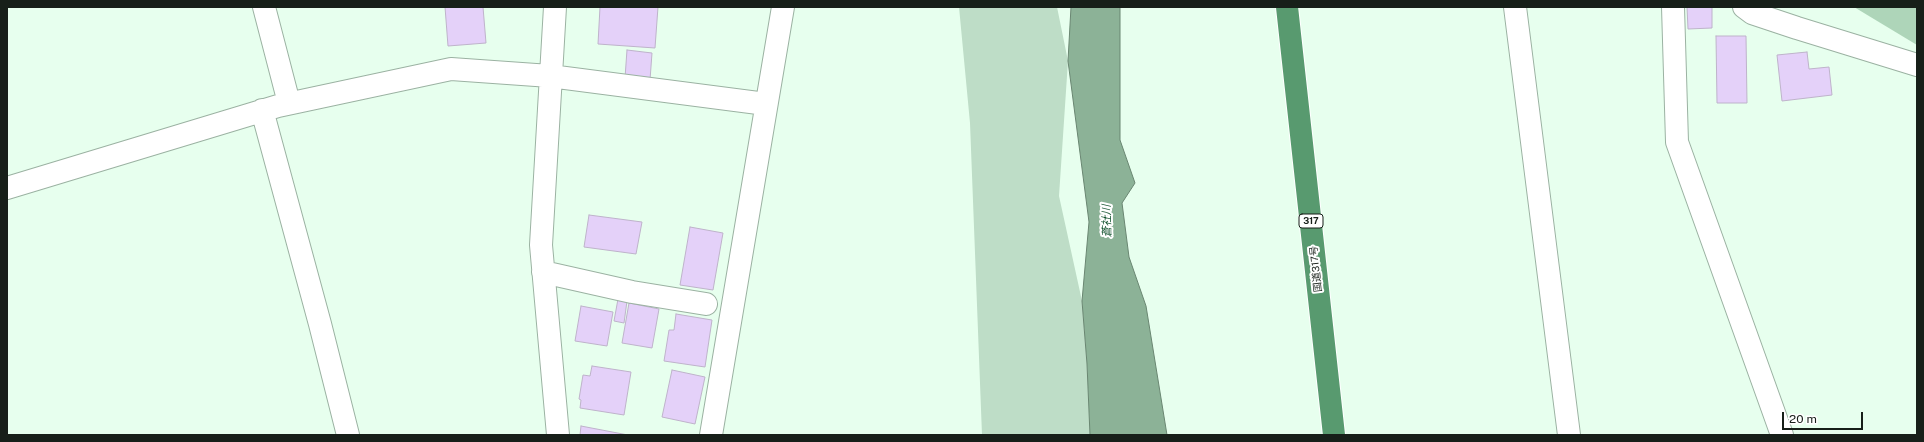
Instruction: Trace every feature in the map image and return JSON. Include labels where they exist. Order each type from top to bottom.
[{"type":"highway","name":"国道317号","points":[[1287,7],[1334,435]]},
{"type":"street","points":[[264,7],[289,103]]},
{"type":"street","points":[[555,7],[541,244],[558,435]]},
{"type":"street","points":[[711,435],[783,7]]},
{"type":"street","points":[[1514,7],[1569,435]]},
{"type":"street","points":[[1672,7],[1678,142],[1782,435]]},
{"type":"street","points":[[1744,7],[1752,13],[1789,26],[1917,65]]},
{"type":"street","points":[[7,188],[262,110],[451,69],[550,76],[766,104]]},
{"type":"street","points":[[262,110],[320,324],[348,435]]},
{"type":"street","points":[[543,272],[632,292],[706,304]]},
{"type":"shaded area","points":[[959,7],[1057,7],[1068,61],[1059,196],[1082,301],[1087,364],[1090,435],[982,435],[970,123]]},
{"type":"shaded area","points":[[1854,7],[1917,7],[1917,45]]},
{"type":"water","name":"蒼社川","points":[[1071,7],[1120,7],[1120,140],[1135,183],[1122,203],[1129,257],[1146,306],[1167,435],[1090,435],[1087,364],[1082,301],[1089,222],[1068,61]]},
{"type":"building","points":[[445,7],[483,7],[486,43],[448,46]]},
{"type":"building","points":[[600,7],[658,7],[655,48],[598,44]]},
{"type":"building","points":[[1687,7],[1712,7],[1712,28],[1688,29]]},
{"type":"building","points":[[1716,36],[1746,36],[1747,103],[1717,103]]},
{"type":"building","points":[[627,50],[652,53],[650,80],[625,78]]},
{"type":"building","points":[[1807,52],[1809,69],[1829,67],[1832,95],[1782,101],[1777,55]]},
{"type":"building","points":[[589,215],[642,222],[636,254],[584,247]]},
{"type":"building","points":[[690,227],[723,233],[713,290],[680,285]]},
{"type":"building","points":[[618,299],[627,301],[624,323],[614,321]]},
{"type":"building","points":[[629,303],[659,309],[652,348],[622,343]]},
{"type":"building","points":[[581,306],[613,312],[607,346],[575,341]]},
{"type":"building","points":[[676,314],[712,320],[705,367],[664,361],[669,330],[674,330]]},
{"type":"building","points":[[592,366],[631,372],[624,415],[580,408],[581,400],[579,399],[583,375],[590,376]]},
{"type":"building","points":[[672,370],[705,377],[695,424],[662,417]]},
{"type":"building","points":[[581,426],[628,435],[580,435]]}]
